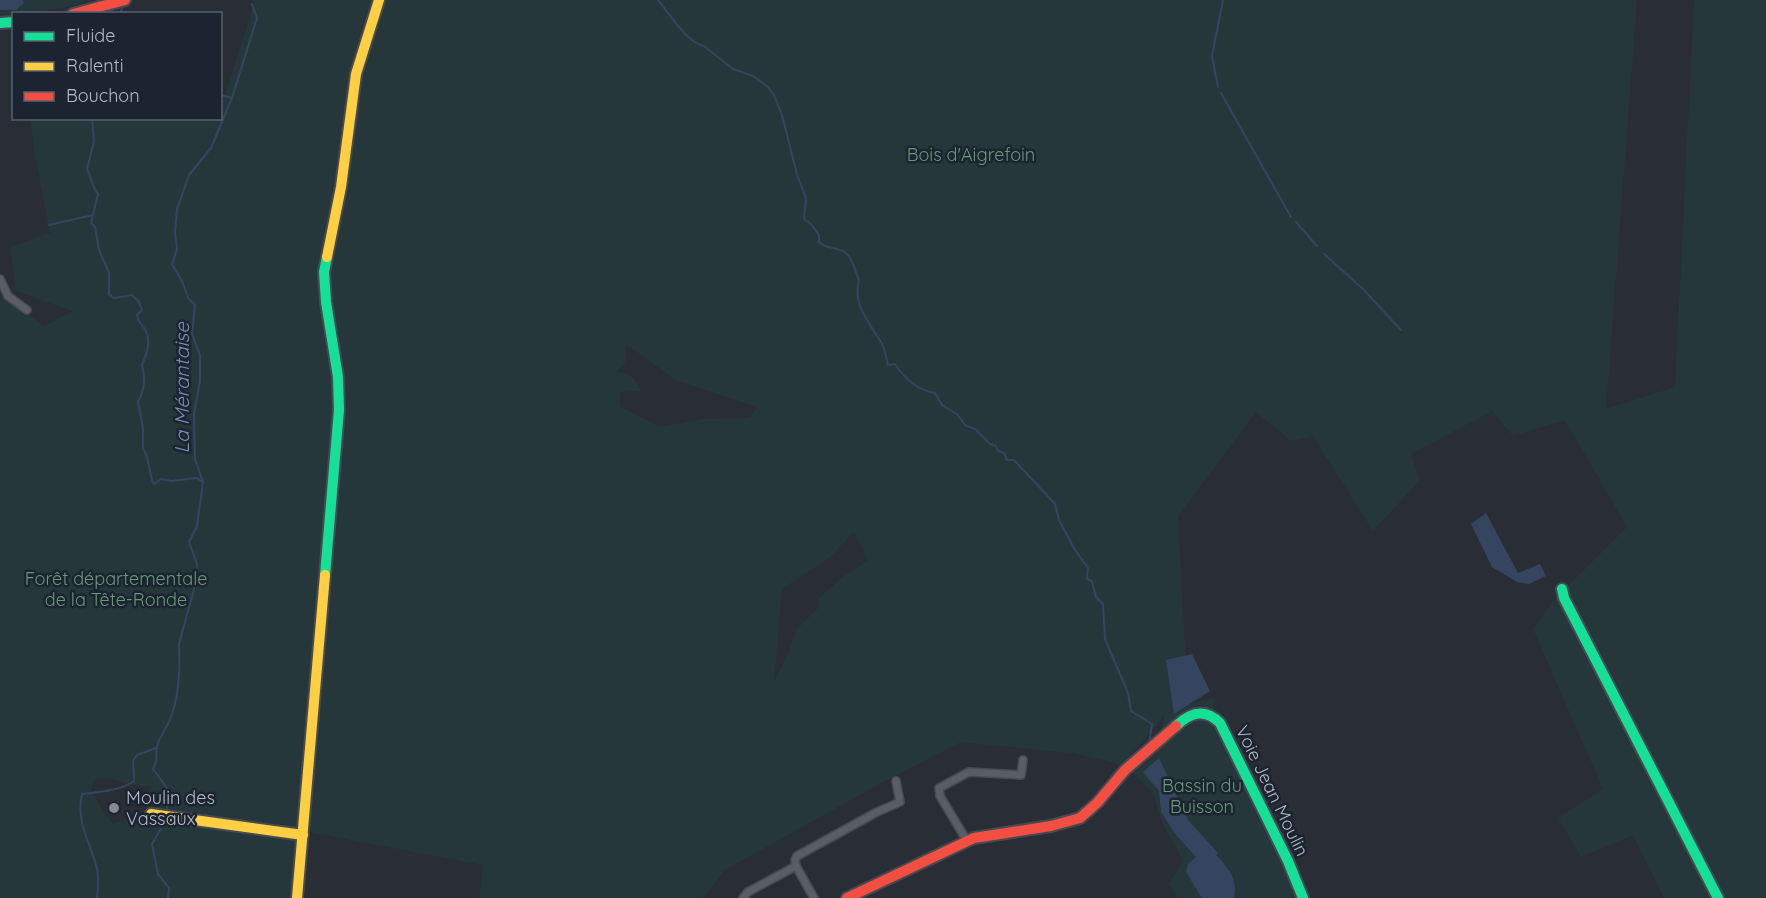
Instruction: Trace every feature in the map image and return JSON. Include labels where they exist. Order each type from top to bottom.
[{"type":"street","points":[[297,898],[339,410],[338,376],[326,302],[324,272],[342,179],[356,74],[379,0]]},
{"type":"street","points":[[81,12],[120,2]]},
{"type":"street","points":[[0,279],[8,296],[27,310]]},
{"type":"street","points":[[1562,589],[1564,598],[1718,898]]},
{"type":"street","name":"Voie Jean Moulin","points":[[967,841],[1002,832],[1063,824],[1080,818],[1138,758],[1186,717],[1197,712],[1211,715],[1220,723],[1288,861],[1303,898]]},
{"type":"street","points":[[847,898],[967,841],[940,795],[939,788],[969,772],[1021,776],[1023,760]]},
{"type":"street","points":[[814,898],[795,860],[798,856],[877,812],[900,802],[896,781]]},
{"type":"street","points":[[151,814],[302,837]]},
{"type":"street","points":[[743,898],[748,892],[796,866]]},
{"type":"green space","points":[[0,0],[93,0],[63,8],[12,12],[12,15],[0,17]]},
{"type":"green space","points":[[255,0],[1637,0],[1606,409],[1675,387],[1694,0],[1766,0],[1766,898],[1664,898],[1633,835],[1581,857],[1558,818],[1603,789],[1533,629],[1554,600],[1627,527],[1565,420],[1513,436],[1492,411],[1411,454],[1420,480],[1373,531],[1313,436],[1291,441],[1256,412],[1178,516],[1188,704],[1214,698],[1213,711],[1194,709],[1162,730],[1164,716],[1123,764],[1072,753],[961,742],[883,782],[725,870],[703,898],[479,898],[483,865],[309,832],[303,898],[0,898],[0,299],[6,297],[44,326],[73,311],[16,291],[10,247],[50,233],[30,120],[222,120],[222,98],[224,98]],"holes":[[[626,344],[676,380],[757,407],[750,418],[702,419],[659,427],[620,406],[620,392],[641,391],[634,378],[617,371],[625,363]],[[854,532],[868,560],[843,577],[819,598],[818,608],[796,630],[788,654],[774,682],[782,589],[829,558]],[[107,778],[138,786],[150,786],[154,802],[152,809],[113,824],[91,790],[93,780]]]},
{"type":"green space","name":"Bassin du Buisson","points":[[1196,716],[1215,722],[1287,866],[1297,898],[1178,898],[1169,884],[1183,861],[1162,822],[1153,794],[1133,773]]},
{"type":"water","points":[[0,0],[22,0],[24,3],[16,10],[0,10]]},
{"type":"water","points":[[1486,513],[1518,573],[1540,564],[1546,576],[1529,584],[1517,582],[1492,567],[1471,524]]},
{"type":"water","points":[[1192,654],[1210,691],[1174,714],[1166,660]]},
{"type":"water","name":"Bassin du Buisson","points":[[1159,758],[1188,820],[1218,853],[1216,855],[1231,875],[1235,885],[1234,898],[1202,898],[1186,872],[1188,864],[1196,857],[1177,836],[1161,812],[1159,791],[1143,772]]},
{"type":"waterway","points":[[658,0],[691,39],[704,46],[733,69],[753,76],[768,87],[774,95],[806,198],[804,219],[819,235],[819,242],[843,251],[850,258],[859,280],[857,288],[860,305],[882,344],[888,365],[895,364],[912,383],[935,393],[942,405],[957,414],[965,425],[975,429],[990,444],[996,446],[998,451],[1004,453],[1007,460],[1014,460],[1055,504],[1059,520],[1075,550],[1088,568],[1087,579],[1092,581],[1096,597],[1103,604],[1105,639],[1128,693],[1131,711],[1152,724],[1149,744]]},
{"type":"waterway","points":[[1218,87],[1212,56],[1223,0]]},
{"type":"waterway","name":"La Mérantaise","points":[[167,812],[167,788],[153,769],[158,743],[170,721],[176,700],[179,644],[196,582],[197,564],[189,542],[197,526],[203,482],[195,459],[194,414],[200,381],[200,355],[192,334],[195,305],[188,298],[182,281],[172,264],[177,249],[175,232],[177,209],[189,175],[211,148],[232,98],[257,18],[252,4]]},
{"type":"waterway","name":"La Mérantaise","points":[[121,12],[123,5]]},
{"type":"waterway","points":[[1221,93],[1291,217]]},
{"type":"waterway","name":"La Mérantaise","points":[[222,96],[232,98]]},
{"type":"waterway","name":"La Mérantaise","points":[[92,120],[94,141],[87,169],[98,194],[91,223],[95,227],[99,250],[109,273],[109,294],[114,298],[132,295],[139,302],[142,310],[137,317],[148,337],[147,351],[142,365],[144,384],[138,402],[143,428],[143,448],[152,480],[154,484],[161,479],[172,481],[196,478],[203,482]]},
{"type":"waterway","points":[[49,225],[93,215]]},
{"type":"waterway","points":[[1296,222],[1317,246]]},
{"type":"waterway","points":[[1324,254],[1363,289],[1401,330]]},
{"type":"waterway","name":"La Mérantaise","points":[[97,898],[97,869],[82,823],[80,804],[82,794],[116,789],[134,781],[133,761],[137,755],[156,748]]},
{"type":"waterway","name":"La Mérantaise","points":[[166,820],[152,844],[158,874],[169,888],[168,898]]},
{"type":"traffic: fast","points":[[0,23],[12,22]]},
{"type":"traffic: fast","points":[[325,575],[339,410],[338,377],[326,302],[324,272],[327,257]]},
{"type":"traffic: fast","points":[[1562,589],[1564,598],[1718,898]]},
{"type":"traffic: fast","points":[[1176,726],[1198,714],[1209,715],[1220,723],[1288,861],[1303,898]]},
{"type":"traffic: slow","points":[[327,257],[341,187],[356,74],[379,0]]},
{"type":"traffic: slow","points":[[297,898],[325,575]]},
{"type":"traffic: slow","points":[[151,814],[303,835]]},
{"type":"traffic: jam","points":[[80,12],[125,0]]},
{"type":"traffic: jam","points":[[847,898],[974,838],[1051,826],[1080,818],[1097,803],[1125,770],[1176,726]]},
{"type":"place","name":"Moulin des Vassaux","points":[[114,808]]},
{"type":"park label","name":"Bois d'Aigrefoin","points":[[971,155]]},
{"type":"park label","name":"Forêt départementale de la Tête-Ronde","points":[[116,589]]}]
